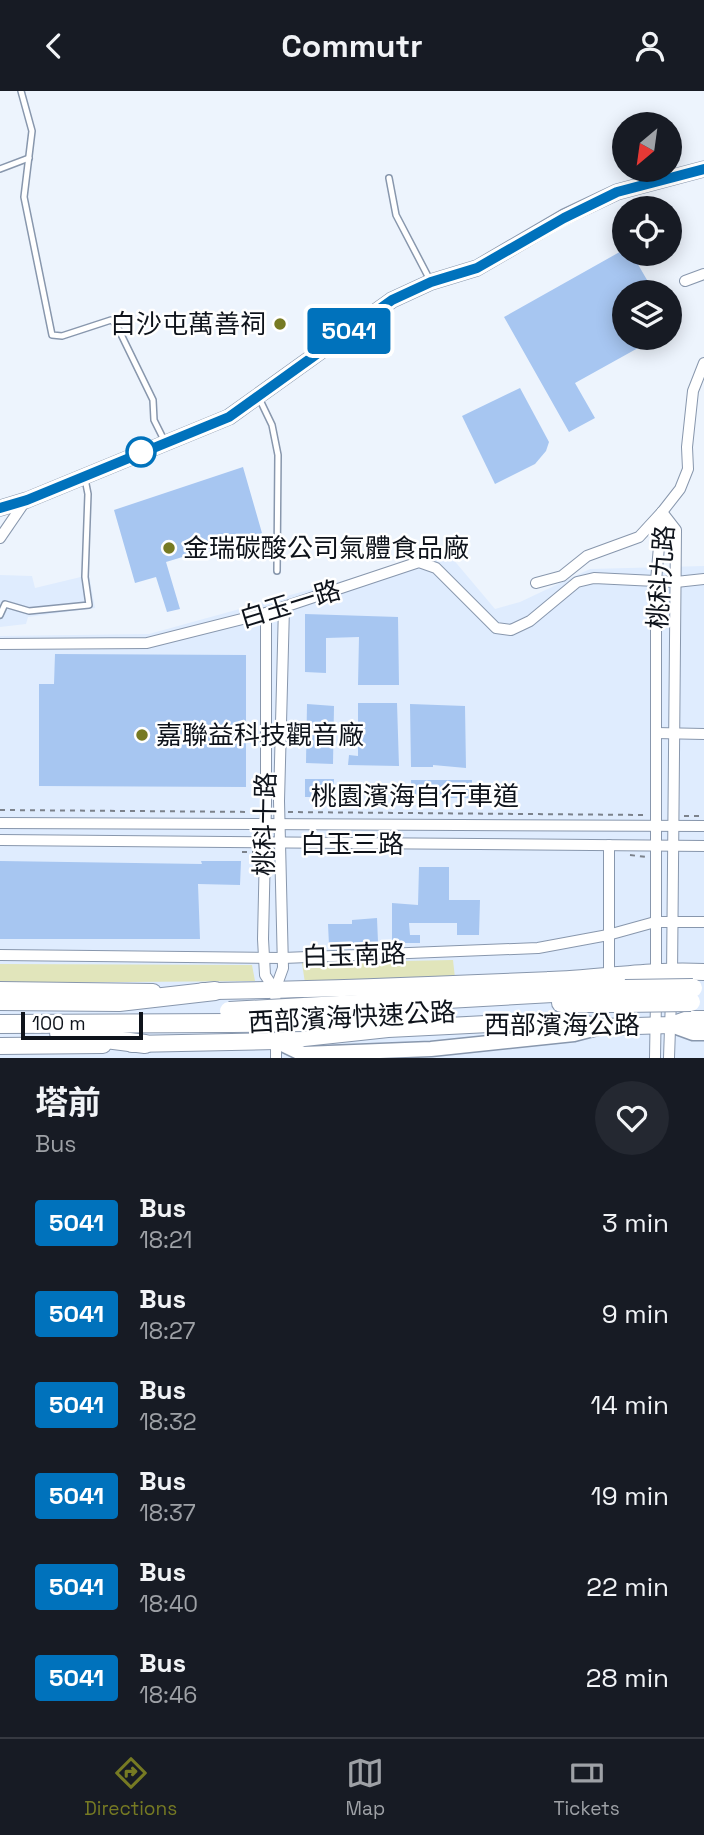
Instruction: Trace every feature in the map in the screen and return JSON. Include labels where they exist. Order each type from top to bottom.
[{"type":"highway","points":[[0,1001],[119,1002],[215,991]]},
{"type":"highway","name":"西部濱海快速公路","points":[[0,1024],[305,1015],[558,1003],[624,996],[698,995]]},
{"type":"highway","name":"西部濱海快速公路","points":[[0,1013],[230,1017]]},
{"type":"highway","points":[[0,1033],[51,1032],[145,1044]]},
{"type":"main road","name":"西部濱海公路","points":[[0,990],[275,990],[609,977],[673,970],[704,972]]},
{"type":"main road","name":"西部濱海公路","points":[[0,1046],[58,1052],[145,1044],[276,1041],[388,1029],[567,1020],[601,1027],[663,1025],[688,1019],[704,1019]]},
{"type":"street","points":[[0,508],[27,500],[229,417],[392,300],[431,282],[477,268],[564,218],[617,192],[704,170]]},
{"type":"street","points":[[685,281],[704,274]]},
{"type":"street","points":[[536,583],[562,576],[587,556],[639,537],[680,489],[688,470],[687,447],[693,391],[704,363]]},
{"type":"street","points":[[0,538],[27,500]]},
{"type":"street","name":"桃科九路","points":[[662,512],[656,581],[655,922],[656,973],[669,1058]]},
{"type":"street","name":"桃科九路","points":[[654,1058],[673,970],[674,922],[676,530],[662,512]]},
{"type":"street","name":"白玉一路","points":[[0,644],[147,643],[266,613],[419,562],[436,568],[496,628],[511,630],[530,621],[577,582],[594,578],[676,582],[704,579]]},
{"type":"street","name":"桃科十路","points":[[276,1058],[275,990],[283,968],[279,812],[284,607]]},
{"type":"street","name":"桃科十路","points":[[266,613],[264,958],[265,975],[275,990]]},
{"type":"street","points":[[656,733],[704,734]]},
{"type":"street","name":"白玉三路","points":[[0,823],[674,821],[704,826]]},
{"type":"street","name":"白玉三路","points":[[0,840],[704,846]]},
{"type":"street","points":[[609,845],[609,977]]},
{"type":"street","name":"白玉南路","points":[[0,955],[283,958],[538,948],[608,935],[655,922],[704,922]]},
{"type":"street","points":[[663,1025],[693,1033],[704,1033]]},
{"type":"lane","points":[[21,91],[32,131],[24,197],[52,335],[62,336],[111,320],[116,324],[153,400],[154,420],[165,443]]},
{"type":"lane","points":[[0,169],[29,158]]},
{"type":"lane","points":[[389,179],[396,215],[431,282]]},
{"type":"lane","points":[[258,396],[272,425],[278,455],[277,571]]},
{"type":"lane","points":[[0,615],[5,604],[29,611],[89,605],[85,577],[88,494],[84,476]]},
{"type":"path","points":[[0,810],[266,812]]},
{"type":"path","name":"桃園濱海自行車道","points":[[279,812],[656,821]]},
{"type":"path","points":[[674,821],[704,816]]},
{"type":"shaded area","points":[[447,552],[495,609],[520,602],[590,569],[704,566],[704,1058],[0,1058],[0,636],[149,634]]},
{"type":"shaded area","points":[[0,575],[32,576],[35,588],[89,575],[95,608],[28,617],[26,624],[0,627]]},
{"type":"green space","points":[[453,960],[455,978],[305,983],[302,963]]},
{"type":"green space","points":[[0,964],[252,965],[255,981],[0,983]]},
{"type":"building","points":[[612,256],[612,266],[639,266],[647,280],[612,280],[612,350],[634,350],[575,383],[595,418],[569,432],[504,317]]},
{"type":"building","points":[[520,388],[549,442],[546,451],[535,464],[495,484],[462,416]]},
{"type":"building","name":"金瑞碳酸公司氣體食品廠","points":[[243,467],[262,533],[166,562],[180,609],[167,612],[156,577],[135,583],[114,510]]},
{"type":"building","points":[[305,614],[398,617],[399,685],[358,685],[359,637],[326,638],[326,673],[305,672]]},
{"type":"building","name":"嘉聯益科技觀音廠","points":[[55,654],[246,655],[246,787],[39,786],[39,684],[54,684]]},
{"type":"building","points":[[358,703],[397,703],[399,766],[348,765],[349,755],[358,756]]},
{"type":"building","points":[[307,704],[334,706],[333,764],[306,763]]},
{"type":"building","points":[[410,704],[465,706],[466,768],[433,765],[411,767]]},
{"type":"building","points":[[305,779],[334,779],[333,797],[305,797]]},
{"type":"building","points":[[411,780],[472,780],[472,798],[412,798]]},
{"type":"building","points":[[0,861],[202,864],[201,861],[241,861],[240,885],[198,884],[200,939],[0,939]]},
{"type":"building","points":[[419,867],[449,867],[449,900],[480,900],[479,935],[457,935],[457,923],[409,923],[410,935],[420,935],[420,943],[392,943],[392,903],[418,905]]},
{"type":"building","points":[[377,918],[378,942],[329,945],[328,924],[352,924],[352,920]]},
{"type":"bus line","name":"5041","points":[[0,508],[27,500],[229,417],[392,300],[431,282],[477,268],[564,218],[617,192],[704,169]]},
{"type":"place","name":"白沙屯萬善祠","points":[[280,324]]},
{"type":"place","name":"金瑞碳酸公司氣體食品廠","points":[[169,548]]},
{"type":"place","name":"嘉聯益科技觀音廠","points":[[142,735]]}]
